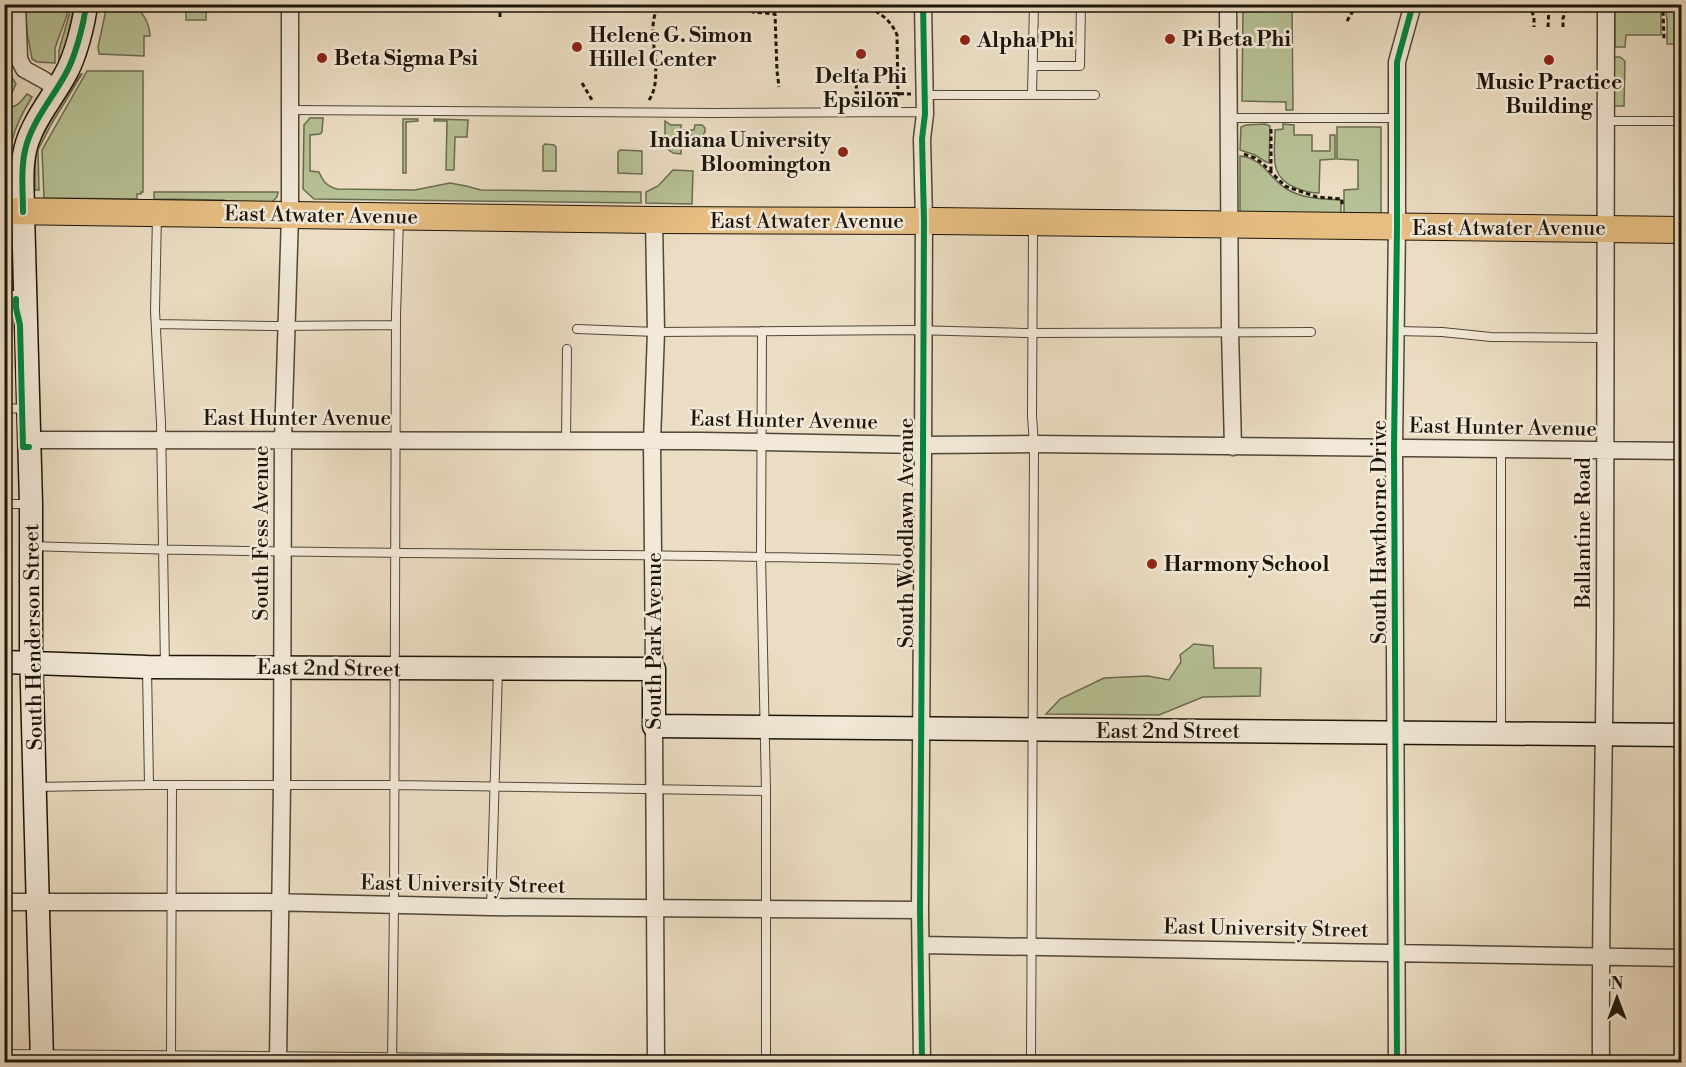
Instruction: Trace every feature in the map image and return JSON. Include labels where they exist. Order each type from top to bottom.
[{"type":"main road","name":"East Atwater Avenue","points":[[14,211],[1682,230]]},
{"type":"street","points":[[17,4],[19,59],[24,69],[57,89]]},
{"type":"street","name":"South Henderson Street","points":[[42,1058],[31,663],[29,409],[15,299],[14,211],[26,145],[34,126],[67,72],[74,55],[86,4]]},
{"type":"street","name":"South Fess Avenue","points":[[278,1059],[283,667],[283,440],[290,214],[290,4]]},
{"type":"street","name":"South Woodlawn Avenue","points":[[922,1062],[920,910],[924,221],[922,139],[925,114],[920,94],[923,4]]},
{"type":"street","points":[[1228,4],[1233,447]]},
{"type":"street","name":"South Hawthorne Drive","points":[[1397,1062],[1394,448],[1397,62],[1413,4]]},
{"type":"street","name":"Ballantine Road","points":[[1601,1062],[1600,956],[1606,450],[1606,4]]},
{"type":"street","name":"South Park Avenue","points":[[654,220],[656,332],[652,441],[656,1061]]},
{"type":"street","name":"East Hunter Avenue","points":[[29,440],[652,441],[1682,451]]},
{"type":"street","name":"East 2nd Street","points":[[4,662],[156,667],[654,669]]},
{"type":"street","name":"East 2nd Street","points":[[654,726],[1682,735]]},
{"type":"street","name":"East University Street","points":[[4,902],[920,910]]},
{"type":"street","name":"East University Street","points":[[921,945],[1682,958]]},
{"type":"lane","points":[[1032,95],[1034,4]]},
{"type":"lane","points":[[1033,66],[1080,66],[1081,4]]},
{"type":"lane","points":[[920,94],[1095,95]]},
{"type":"lane","points":[[291,110],[918,112],[925,114]]},
{"type":"lane","points":[[1228,118],[1397,118]]},
{"type":"lane","points":[[1606,121],[1682,121]]},
{"type":"lane","points":[[149,784],[163,549],[161,411],[156,324],[157,213]]},
{"type":"lane","points":[[392,1060],[396,325],[399,216]]},
{"type":"lane","points":[[1031,1062],[1033,223]]},
{"type":"lane","points":[[156,324],[396,325]]},
{"type":"lane","points":[[577,329],[656,332],[924,330],[1032,333],[1311,332]]},
{"type":"lane","points":[[762,331],[761,556],[766,791],[766,1061]]},
{"type":"lane","points":[[1396,331],[1442,332],[1491,337],[1606,338]]},
{"type":"lane","points":[[566,441],[567,349]]},
{"type":"lane","points":[[4,408],[29,409]]},
{"type":"lane","points":[[1502,449],[1502,733]]},
{"type":"lane","points":[[4,504],[31,504]]},
{"type":"lane","points":[[31,546],[283,552],[761,556],[914,560]]},
{"type":"lane","points":[[491,907],[498,669]]},
{"type":"lane","points":[[35,787],[149,784],[395,785],[766,791]]},
{"type":"lane","points":[[171,1058],[172,785]]},
{"type":"lane","points":[[4,1054],[42,1058],[978,1062]]},
{"type":"path","points":[[500,4],[500,17]]},
{"type":"path","points":[[648,102],[653,95],[656,77],[654,21],[657,8],[661,4]]},
{"type":"path","points":[[695,4],[696,10]]},
{"type":"path","points":[[748,4],[748,8],[753,12],[775,14],[779,87]]},
{"type":"path","points":[[862,4],[887,18],[894,27],[897,35],[898,96]]},
{"type":"path","points":[[1347,21],[1358,4]]},
{"type":"path","points":[[1529,4],[1534,17],[1534,27]]},
{"type":"path","points":[[1540,4],[1549,7],[1557,4]]},
{"type":"path","points":[[1563,27],[1563,18],[1569,4]]},
{"type":"path","points":[[1661,4],[1664,40]]},
{"type":"path","points":[[1548,27],[1549,7]]},
{"type":"path","points":[[857,69],[856,93],[898,96],[920,94]]},
{"type":"path","points":[[1271,171],[1272,118]]},
{"type":"path","points":[[1237,152],[1255,158],[1285,186],[1317,197],[1342,199],[1342,208]]},
{"type":"green space","points":[[25,5],[68,5],[67,15],[55,48],[55,63],[37,62],[32,59]]},
{"type":"green space","points":[[72,5],[75,5],[68,34],[66,58],[59,63],[59,50]]},
{"type":"green space","points":[[107,5],[135,5],[141,12],[150,36],[144,36],[144,56],[99,54],[98,47]]},
{"type":"green space","points":[[186,5],[197,5],[197,9],[206,9],[206,20],[186,20]]},
{"type":"green space","points":[[1243,5],[1292,5],[1293,110],[1286,110],[1286,102],[1242,101]]},
{"type":"green space","points":[[1615,5],[1658,5],[1661,10],[1661,35],[1626,35],[1625,47],[1615,47]]},
{"type":"green space","points":[[1665,5],[1681,5],[1681,44],[1667,44]]},
{"type":"green space","points":[[5,30],[9,31],[10,74],[16,84],[11,95],[5,99],[4,55],[7,55],[7,41],[5,41]]},
{"type":"green space","points":[[1614,57],[1620,57],[1625,61],[1624,106],[1614,106]]},
{"type":"green space","points":[[87,71],[143,71],[143,192],[137,194],[137,199],[44,198],[42,150]]},
{"type":"green space","points":[[81,74],[38,150],[39,190],[35,190],[37,146],[48,124]]},
{"type":"green space","points":[[27,94],[32,97],[15,130],[8,162],[7,188],[5,188],[5,108],[18,104]]},
{"type":"green space","points":[[310,118],[323,118],[322,132],[310,135],[310,171],[319,172],[325,183],[337,189],[415,190],[450,183],[481,190],[641,192],[641,203],[314,199],[303,189],[304,125]]},
{"type":"green space","points":[[403,119],[418,119],[418,121],[406,122],[406,173],[403,173]]},
{"type":"green space","points":[[434,119],[468,120],[467,137],[455,137],[454,170],[446,170],[447,121],[434,121]]},
{"type":"green space","points":[[665,121],[671,125],[681,125],[681,130],[694,130],[695,125],[702,125],[705,132],[702,136],[681,136],[681,154],[673,153],[665,147]]},
{"type":"green space","points":[[1265,124],[1270,126],[1269,163],[1240,150],[1241,127]]},
{"type":"green space","points":[[1283,124],[1294,125],[1294,135],[1312,135],[1312,151],[1330,151],[1330,135],[1335,135],[1335,159],[1320,160],[1319,193],[1296,188],[1281,178],[1277,171],[1274,156],[1275,130],[1283,129]]},
{"type":"green space","points":[[1337,127],[1381,127],[1381,216],[1344,215],[1344,190],[1358,189],[1358,160],[1337,159]]},
{"type":"green space","points":[[545,144],[556,147],[556,171],[543,171],[543,146]]},
{"type":"green space","points":[[620,150],[642,151],[642,174],[618,173],[618,152]]},
{"type":"green space","points":[[1240,156],[1248,157],[1260,164],[1279,184],[1292,192],[1312,198],[1341,200],[1341,216],[1240,214]]},
{"type":"green space","points":[[673,170],[693,171],[692,204],[646,203],[646,192],[658,186]]},
{"type":"green space","points":[[154,192],[278,192],[277,197],[270,204],[234,204],[224,200],[154,199]]},
{"type":"green space","points":[[1194,644],[1213,646],[1214,668],[1261,668],[1260,696],[1203,697],[1159,715],[1046,714],[1060,699],[1104,678],[1148,676],[1169,680],[1181,662],[1180,655]]},
{"type":"cycle path","points":[[23,212],[23,168],[27,143],[39,116],[69,68],[86,4]]},
{"type":"cycle path","points":[[922,1062],[920,910],[924,221],[922,139],[925,114],[923,4]]},
{"type":"cycle path","points":[[1397,1062],[1394,448],[1397,62],[1413,4]]},
{"type":"cycle path","points":[[16,299],[20,325],[23,447],[29,447]]},
{"type":"place","name":"Pi Beta Phi","points":[[1170,39]]},
{"type":"place","name":"Alpha Phi","points":[[965,40]]},
{"type":"place","name":"Helene G. Simon Hillel Center","points":[[577,47]]},
{"type":"place","name":"Delta Phi Epsilon","points":[[861,54]]},
{"type":"place","name":"Beta Sigma Psi","points":[[322,58]]},
{"type":"place","name":"Music Practice Building","points":[[1549,60]]},
{"type":"place","name":"Indiana University Bloomington","points":[[843,152]]},
{"type":"place","name":"Harmony School","points":[[1152,564]]}]
